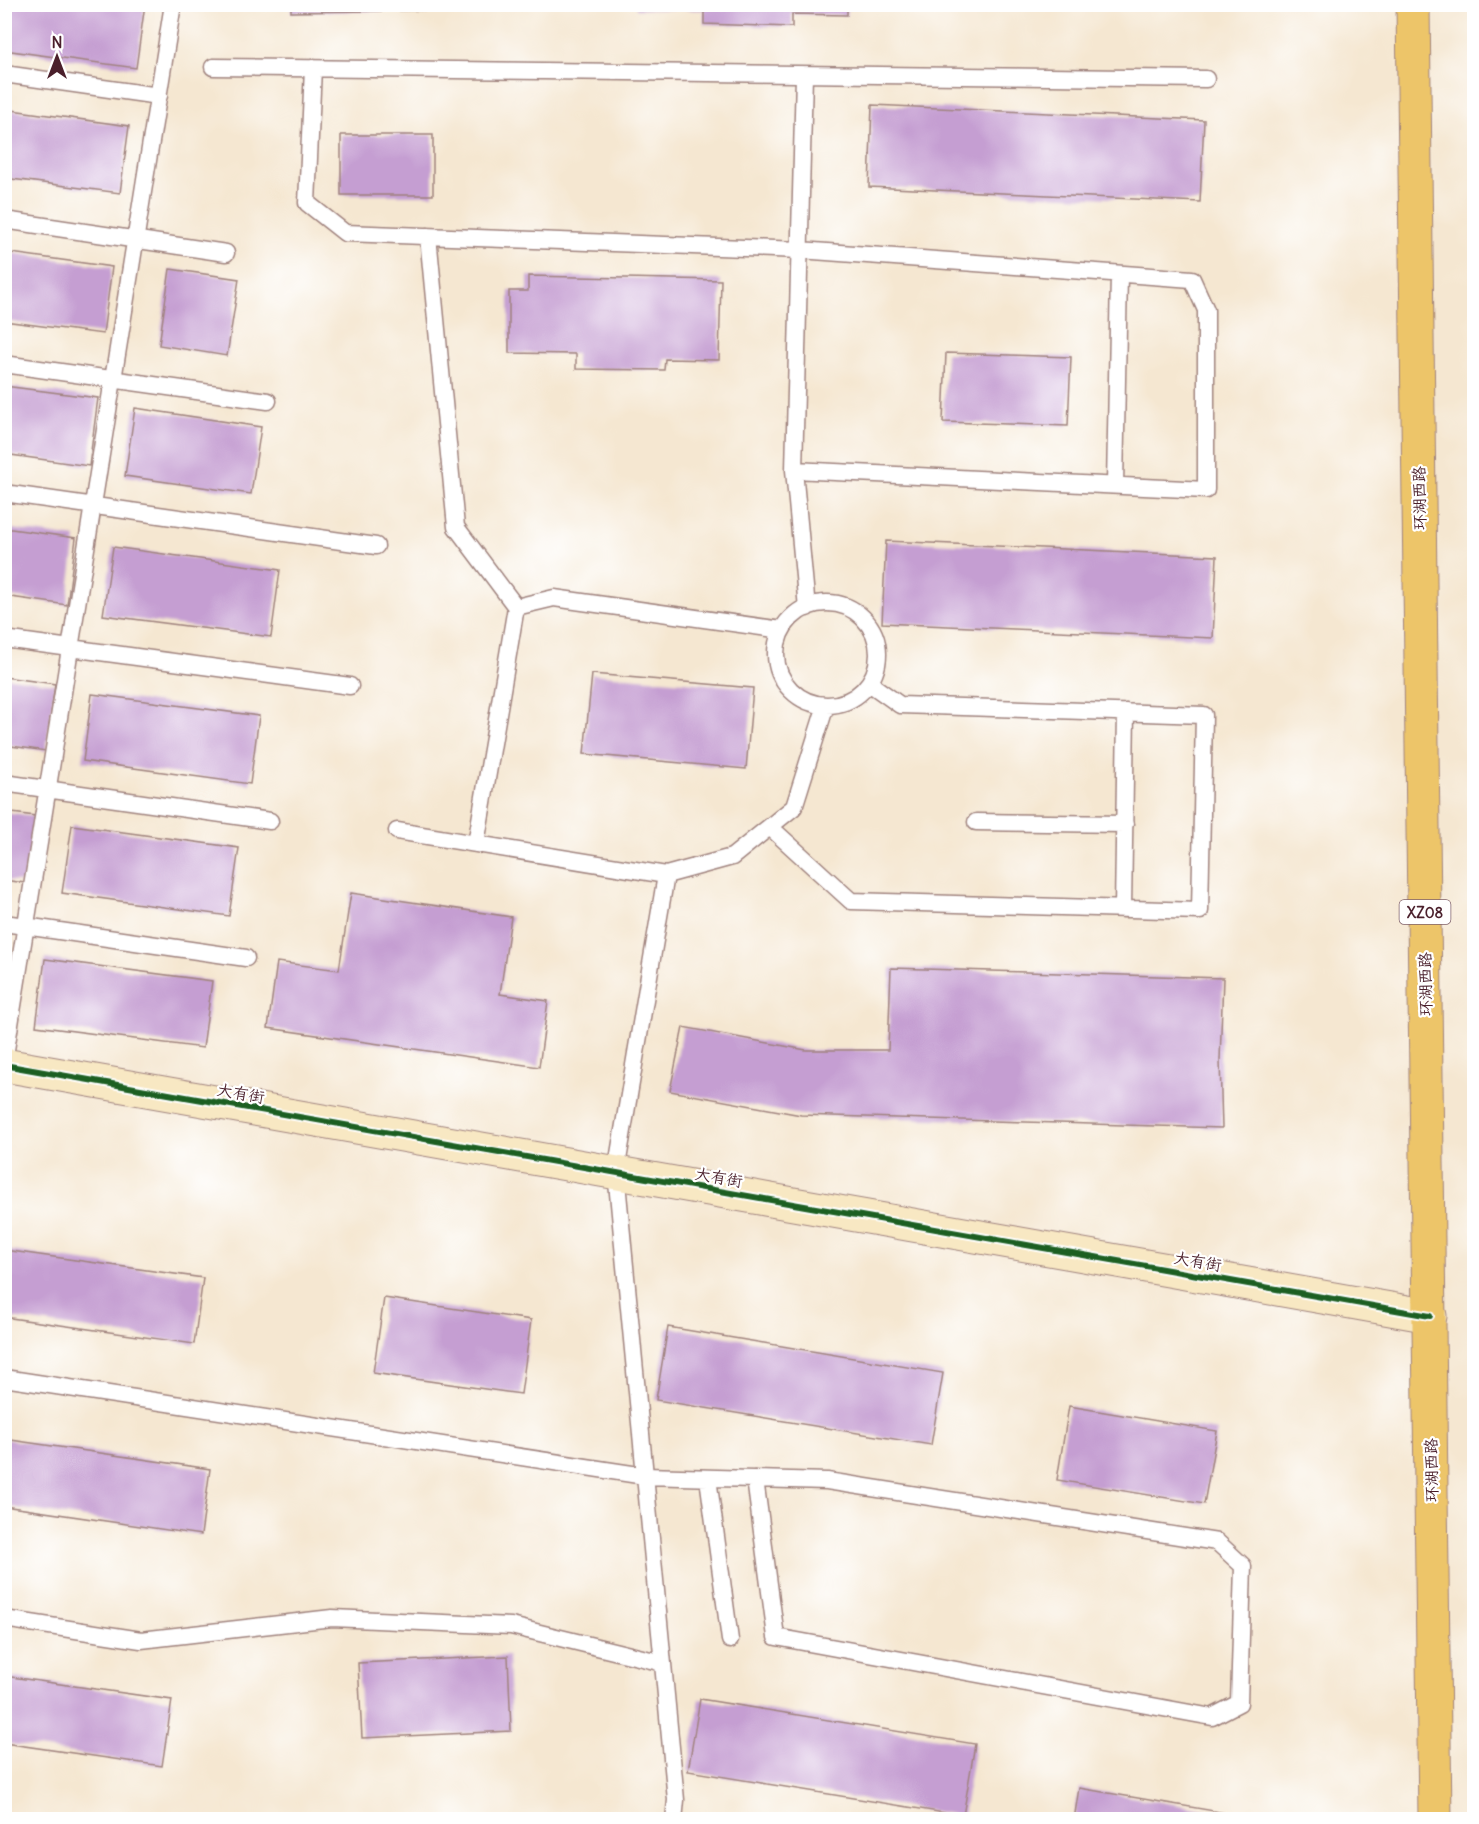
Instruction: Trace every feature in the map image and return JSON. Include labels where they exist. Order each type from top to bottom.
[{"type":"main road","name":"环湖西路","points":[[1413,4],[1435,1820]]},
{"type":"street","name":"大有街","points":[[4,1063],[1430,1316]]},
{"type":"lane","points":[[4,1063],[173,4]]},
{"type":"lane","points":[[213,67],[1206,79]]},
{"type":"lane","points":[[313,68],[307,203],[345,232],[800,250],[1192,279],[1206,310],[1206,490],[794,470]]},
{"type":"lane","points":[[4,74],[159,96]]},
{"type":"lane","points":[[804,75],[794,470],[807,608]]},
{"type":"lane","points":[[4,220],[226,253]]},
{"type":"lane","points":[[428,236],[456,527],[516,607],[476,844]]},
{"type":"lane","points":[[1115,485],[1119,274]]},
{"type":"lane","points":[[4,364],[267,400]]},
{"type":"lane","points":[[4,493],[376,546]]},
{"type":"lane","points":[[516,607],[554,598],[782,630]]},
{"type":"lane","points":[[824,603],[840,605],[855,611],[876,637],[878,653],[876,669],[869,683],[857,695],[843,703],[826,705],[809,702],[794,693],[783,680],[777,664],[777,647],[782,630],[792,617],[807,608],[824,603]]},
{"type":"lane","points":[[4,639],[350,686]]},
{"type":"lane","points":[[770,827],[851,901],[1200,911],[1204,715],[900,705],[869,683]]},
{"type":"lane","points":[[397,831],[666,875],[732,857],[794,807],[826,705]]},
{"type":"lane","points":[[1123,909],[1126,712]]},
{"type":"lane","points":[[4,783],[270,821]]},
{"type":"lane","points":[[976,822],[1125,824]]},
{"type":"lane","points":[[666,875],[616,1172],[676,1800],[674,1820]]},
{"type":"lane","points":[[4,922],[246,958]]},
{"type":"lane","points":[[4,1378],[645,1476],[708,1478],[755,1479],[827,1481],[1217,1542],[1244,1566],[1239,1703],[1212,1716],[776,1637],[755,1479]]},
{"type":"lane","points":[[708,1478],[730,1640]]},
{"type":"lane","points":[[4,1619],[141,1640],[332,1618],[511,1626],[663,1664]]},
{"type":"building","points":[[4,4],[145,4],[136,68],[4,50]]},
{"type":"building","points":[[291,4],[454,4],[454,10],[291,12]]},
{"type":"building","points":[[636,4],[847,4],[847,15],[792,14],[792,27],[704,24],[704,10],[636,9]]},
{"type":"building","points":[[872,105],[1204,120],[1200,202],[869,187]]},
{"type":"building","points":[[4,109],[129,126],[120,193],[4,178]]},
{"type":"building","points":[[341,135],[433,135],[433,195],[341,195]]},
{"type":"building","points":[[4,252],[112,267],[103,334],[4,321]]},
{"type":"building","points":[[170,269],[239,279],[227,356],[159,345]]},
{"type":"building","points":[[528,276],[721,280],[719,360],[665,359],[664,370],[576,369],[576,354],[509,353],[509,291],[528,291]]},
{"type":"building","points":[[946,353],[1071,357],[1068,426],[943,422]]},
{"type":"building","points":[[4,386],[98,398],[89,466],[4,454]]},
{"type":"building","points":[[135,408],[261,427],[251,494],[125,476]]},
{"type":"building","points":[[4,528],[76,538],[67,605],[4,596]]},
{"type":"building","points":[[886,541],[1217,556],[1213,638],[882,623]]},
{"type":"building","points":[[113,547],[280,570],[271,637],[103,615]]},
{"type":"building","points":[[592,674],[753,688],[746,769],[584,754]]},
{"type":"building","points":[[4,677],[55,684],[46,751],[4,745]]},
{"type":"building","points":[[92,694],[259,716],[250,784],[83,761]]},
{"type":"building","points":[[4,812],[35,816],[25,883],[4,880]]},
{"type":"building","points":[[72,825],[239,848],[229,916],[62,893]]},
{"type":"building","points":[[351,893],[511,917],[500,994],[548,1001],[539,1067],[268,1028],[277,962],[339,970]]},
{"type":"building","points":[[4,948],[8,949],[6,964],[4,963]]},
{"type":"building","points":[[45,959],[212,981],[203,1048],[36,1026]]},
{"type":"building","points":[[891,968],[1223,978],[1220,1060],[1222,1128],[801,1115],[670,1091],[683,1027],[806,1050],[888,1050]]},
{"type":"building","points":[[4,1250],[203,1278],[194,1344],[4,1317]]},
{"type":"building","points":[[384,1298],[531,1320],[521,1394],[373,1373]]},
{"type":"building","points":[[668,1327],[943,1373],[931,1445],[656,1400]]},
{"type":"building","points":[[1069,1406],[1217,1431],[1204,1504],[1057,1480]]},
{"type":"building","points":[[4,1439],[210,1469],[201,1535],[4,1506]]},
{"type":"building","points":[[508,1656],[511,1731],[362,1738],[358,1663]]},
{"type":"building","points":[[4,1676],[172,1700],[162,1766],[4,1743]]},
{"type":"building","points":[[700,1699],[975,1744],[963,1816],[688,1771]]},
{"type":"building","points":[[1079,1788],[1226,1813],[1225,1820],[1074,1820]]},
{"type":"cycle path","points":[[4,1065],[1430,1316]]}]
